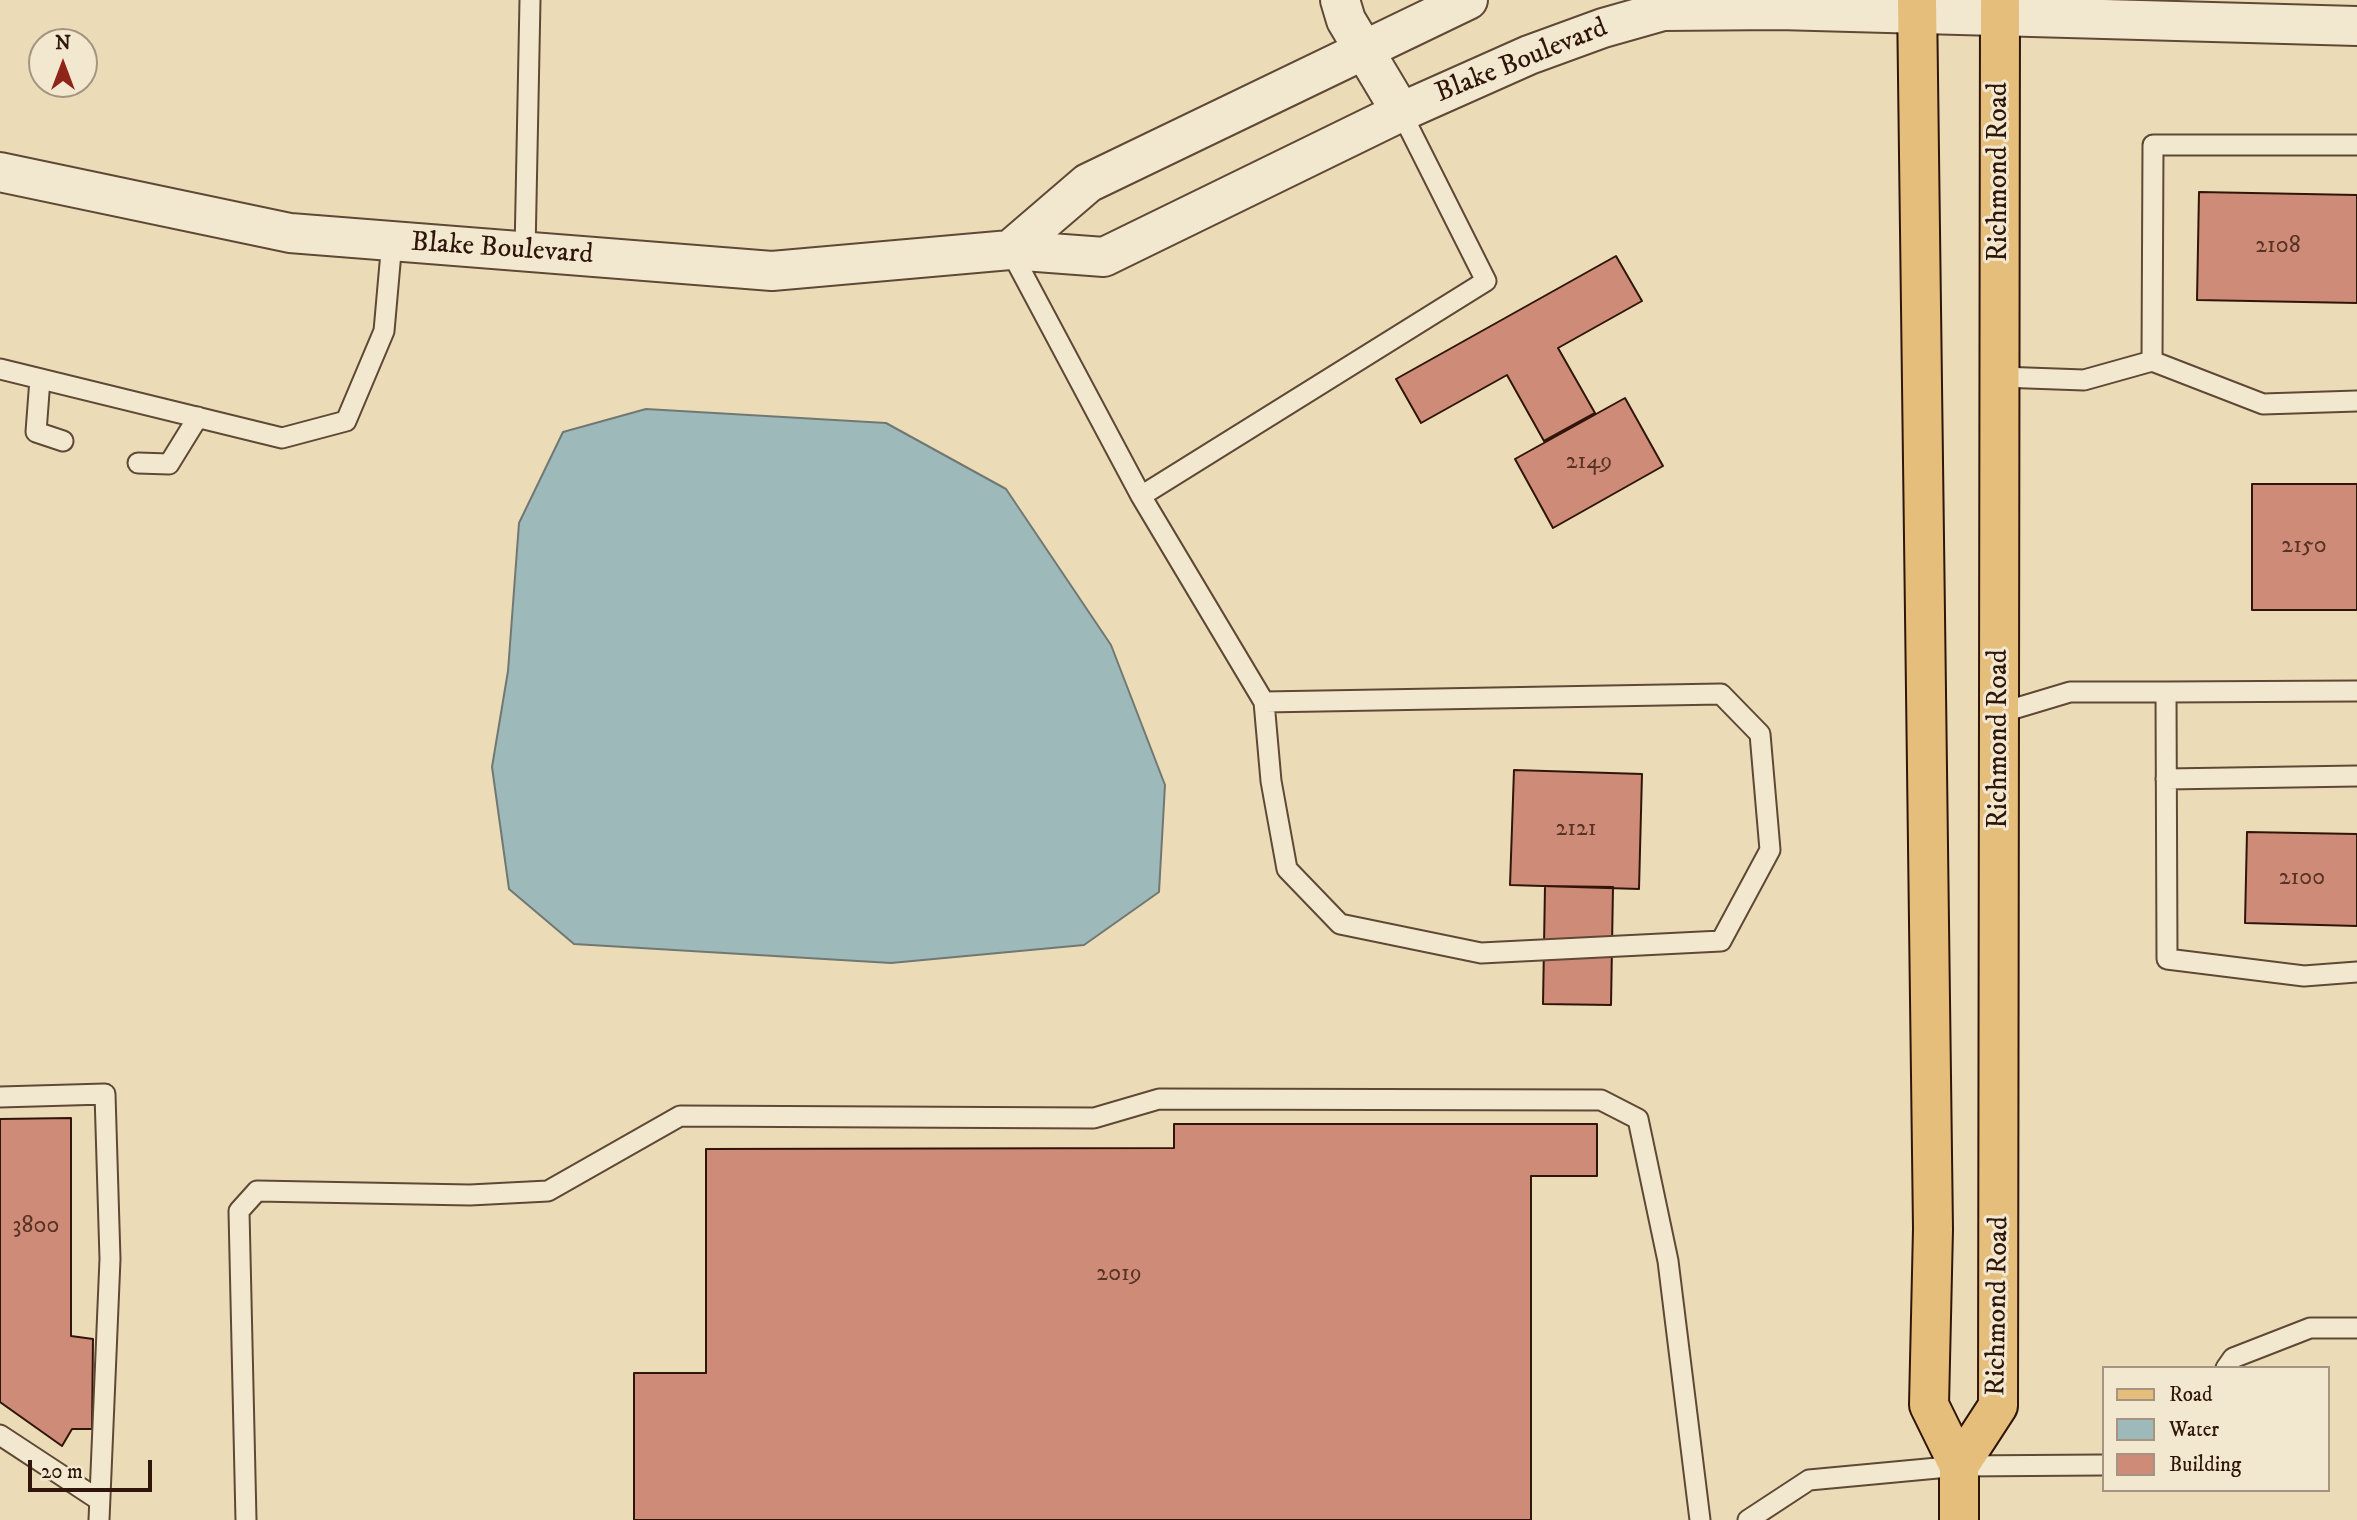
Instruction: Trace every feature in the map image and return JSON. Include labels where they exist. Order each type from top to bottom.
[{"type":"main road","points":[[1917,7],[1933,1230],[1929,1405],[1959,1466],[1959,1520]]},
{"type":"main road","name":"Richmond Road","points":[[1959,1466],[1998,1406],[2000,8]]},
{"type":"street","name":"Blake Boulevard","points":[[1340,0],[1346,20],[1401,112]]},
{"type":"street","points":[[1010,250],[1088,183],[1468,0]]},
{"type":"street","name":"Blake Boulevard","points":[[0,172],[290,233],[525,252],[772,271],[1010,250],[1104,257],[1401,112],[1529,55],[1602,28],[1663,11],[2000,8],[2357,26]]},
{"type":"lane","points":[[525,252],[530,0]]},
{"type":"lane","points":[[1141,496],[1486,281],[1401,112]]},
{"type":"lane","points":[[2152,361],[2153,145],[2357,145]]},
{"type":"lane","points":[[0,369],[282,438],[346,421],[384,331],[392,241]]},
{"type":"lane","points":[[1010,250],[1141,496],[1264,702],[1271,781],[1287,869],[1340,924],[1481,953],[1721,941],[1770,850],[1759,734],[1721,694],[1264,702]]},
{"type":"lane","points":[[2000,377],[2084,380],[2152,361],[2263,404],[2357,401]]},
{"type":"lane","points":[[40,379],[36,432],[63,441]]},
{"type":"lane","points":[[138,463],[169,464],[198,417]]},
{"type":"lane","points":[[2000,713],[2070,692],[2357,691]]},
{"type":"lane","points":[[2166,692],[2167,959],[2304,976],[2357,972]]},
{"type":"lane","points":[[2166,779],[2357,776]]},
{"type":"lane","points":[[0,1097],[105,1094],[110,1259],[99,1510]]},
{"type":"lane","points":[[246,1520],[239,1211],[257,1191],[470,1195],[548,1191],[680,1116],[1094,1118],[1159,1099],[1214,1099],[1601,1100],[1638,1119],[1668,1261],[1700,1520]]},
{"type":"lane","points":[[2227,1366],[2233,1358],[2310,1328],[2357,1328]]},
{"type":"lane","points":[[0,1435],[99,1510]]},
{"type":"lane","points":[[1748,1520],[1809,1480],[1959,1466],[2102,1465]]},
{"type":"water","points":[[646,409],[886,423],[1006,489],[1111,645],[1165,785],[1159,892],[1084,945],[891,963],[574,944],[509,889],[492,767],[508,671],[519,523],[563,432]]},
{"type":"building","points":[[2199,192],[2357,195],[2357,303],[2197,300]]},
{"type":"building","points":[[1616,256],[1642,301],[1558,348],[1595,413],[1544,441],[1507,375],[1421,423],[1396,379]]},
{"type":"building","points":[[1625,398],[1663,466],[1553,528],[1515,459]]},
{"type":"building","points":[[2252,484],[2357,484],[2357,610],[2252,610]]},
{"type":"building","points":[[1514,770],[1642,774],[1639,889],[1510,885]]},
{"type":"building","points":[[2247,832],[2357,834],[2357,926],[2245,923]]},
{"type":"building","points":[[1545,886],[1613,887],[1611,1005],[1543,1004]]},
{"type":"building","points":[[71,1118],[71,1336],[93,1339],[92,1429],[72,1429],[62,1446],[0,1402],[0,1119]]},
{"type":"building","points":[[1174,1124],[1597,1124],[1597,1176],[1531,1176],[1531,1520],[634,1520],[634,1373],[706,1373],[706,1149],[1174,1148]]}]
